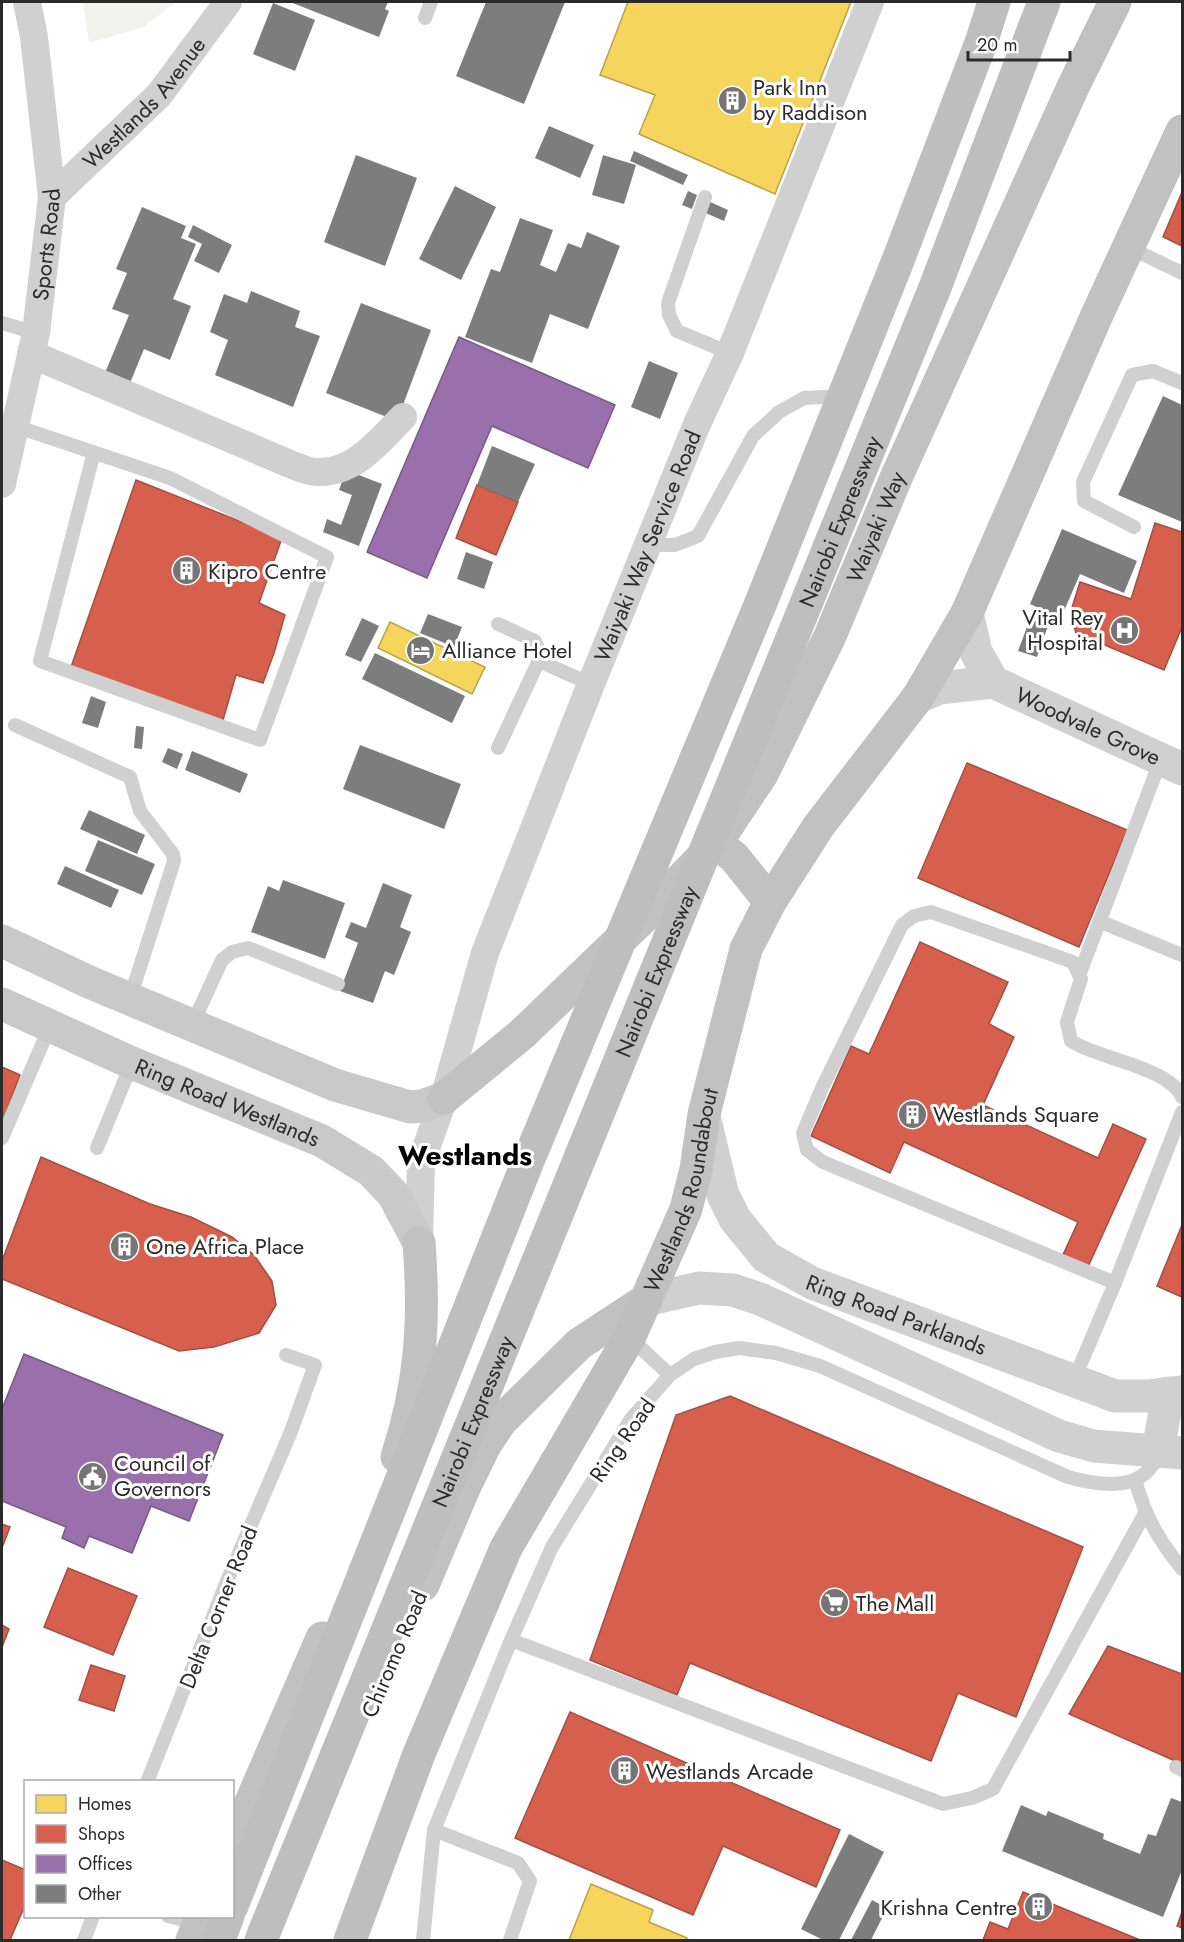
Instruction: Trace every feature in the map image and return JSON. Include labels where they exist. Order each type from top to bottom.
[{"type":"highway","name":"Nairobi Expressway","points":[[234,1901],[528,1161],[760,605],[948,129],[994,2]]},
{"type":"highway","name":"Nairobi Expressway","points":[[261,1941],[934,290],[1044,2]]},
{"type":"highway","name":"Waiyaki Way","points":[[444,1098],[522,1034],[555,999],[650,911],[716,843],[762,774],[830,636],[896,478],[1073,87],[1115,2]]},
{"type":"highway","points":[[716,843],[734,857],[770,902],[818,827],[918,697],[967,613],[1128,247],[1180,140]]},
{"type":"highway","name":"Westlands Roundabout","points":[[539,1383],[579,1344],[646,1300],[686,1209],[696,1168],[704,1114],[746,949],[770,902]]},
{"type":"highway","points":[[234,1841],[386,1489],[408,1425],[422,1341],[419,1243]]},
{"type":"highway","points":[[350,1941],[419,1754],[506,1548],[629,1338],[646,1300]]},
{"type":"highway","name":"Chiromo Road","points":[[273,1941],[415,1601],[481,1453],[501,1420],[539,1383]]},
{"type":"main road","points":[[2,941],[335,1085],[410,1107],[422,1106],[444,1098]]},
{"type":"main road","name":"Ring Road Westlands","points":[[2,1004],[132,1063],[322,1141],[371,1171],[393,1194],[419,1243]]},
{"type":"street","name":"Sports Road","points":[[2,484],[33,343],[52,197],[34,37],[27,2]]},
{"type":"street","name":"Westlands Avenue","points":[[52,197],[159,95],[228,2]]},
{"type":"street","name":"Waiyaki Way Service Road","points":[[444,1098],[485,953],[591,684],[697,424],[730,353],[870,2]]},
{"type":"street","points":[[33,343],[290,464],[316,472],[339,470],[362,457],[403,417]]},
{"type":"street","name":"Woodvale Grove","points":[[967,613],[976,652],[993,682]]},
{"type":"street","name":"Woodvale Grove","points":[[918,697],[939,688],[993,682],[1172,764]]},
{"type":"street","points":[[419,1243],[421,1162],[444,1098]]},
{"type":"street","name":"Ring Road Parklands","points":[[704,1114],[723,1195],[735,1219],[766,1257],[812,1283],[1115,1396],[1175,1393]]},
{"type":"street","name":"Ring Road Parklands","points":[[646,1300],[699,1288],[732,1290],[783,1309],[1059,1436],[1094,1446],[1170,1452]]},
{"type":"street","points":[[1170,1452],[1175,1393]]},
{"type":"lane","points":[[425,18],[432,2]]},
{"type":"lane","points":[[705,197],[668,303],[669,315],[677,330],[730,353]]},
{"type":"lane","points":[[1128,247],[1182,273]]},
{"type":"lane","points":[[2,323],[33,343]]},
{"type":"lane","points":[[1134,527],[1084,501],[1083,482],[1132,375],[1153,371],[1182,383]]},
{"type":"lane","points":[[648,545],[675,545],[698,536],[753,436],[779,412],[804,398],[843,396]]},
{"type":"lane","points":[[15,426],[94,452],[170,478],[327,557],[260,740],[40,661],[94,452]]},
{"type":"lane","points":[[498,624],[535,640],[540,648],[539,661],[498,748]]},
{"type":"lane","points":[[539,661],[591,684]]},
{"type":"lane","points":[[15,725],[130,777],[140,811],[173,854],[174,861],[130,998]]},
{"type":"lane","points":[[1172,764],[1080,973],[1067,1022],[1071,1041],[1154,1075],[1179,1090],[1182,1097]]},
{"type":"lane","points":[[1080,973],[1073,962],[961,920],[931,912],[914,916],[902,925],[827,1078],[803,1133],[803,1143],[807,1150],[823,1162],[1115,1283]]},
{"type":"lane","points":[[1101,922],[1182,955]]},
{"type":"lane","points":[[192,1025],[222,960],[232,952],[248,948],[338,984]]},
{"type":"lane","points":[[2,1138],[50,1026]]},
{"type":"lane","points":[[97,1148],[132,1063]]},
{"type":"lane","points":[[1073,1381],[1115,1283],[1182,1113]]},
{"type":"lane","points":[[629,1338],[670,1376]]},
{"type":"lane","name":"Ring Road","points":[[423,1941],[434,1830],[511,1640],[552,1547],[631,1419],[670,1376],[694,1359],[715,1352],[739,1348],[776,1353],[820,1366],[1068,1477],[1092,1484],[1117,1484],[1135,1480]]},
{"type":"lane","name":"Delta Corner Road","points":[[148,1780],[227,1581],[290,1434],[315,1365],[286,1355]]},
{"type":"lane","points":[[1170,1452],[1135,1480],[1145,1513],[1164,1547],[1182,1569]]},
{"type":"lane","points":[[511,1640],[943,1804],[963,1800],[993,1789],[1145,1513]]},
{"type":"lane","points":[[434,1830],[518,1863],[530,1881],[510,1941]]},
{"type":"lane","points":[[84,1941],[93,1918]]},
{"type":"shaded area","points":[[83,2],[176,2],[143,27],[89,43]]},
{"type":"building: Homes","name":"Park Inn by Raddison","points":[[628,2],[851,2],[775,194],[639,134],[655,95],[600,75]]},
{"type":"building: Homes","points":[[390,622],[485,667],[472,694],[378,648]]},
{"type":"building: Homes","points":[[591,1884],[653,1910],[649,1922],[687,1938],[686,1940],[569,1940]]},
{"type":"building: Shops","points":[[1182,192],[1182,246],[1163,237]]},
{"type":"building: Shops","name":"Kipro Centre","points":[[136,480],[282,538],[259,603],[285,615],[274,653],[263,683],[236,675],[223,720],[71,667]]},
{"type":"building: Shops","points":[[477,485],[518,502],[496,555],[456,538]]},
{"type":"building: Shops","points":[[1155,523],[1182,532],[1182,627],[1164,670],[1076,633],[1070,614],[1080,582],[1131,599]]},
{"type":"building: Shops","points":[[967,763],[1127,830],[1079,947],[918,878]]},
{"type":"building: Shops","name":"Westlands Square","points":[[920,942],[1008,982],[989,1024],[1014,1037],[983,1105],[1098,1158],[1113,1124],[1146,1139],[1087,1269],[1062,1257],[1078,1222],[904,1142],[890,1173],[811,1136],[851,1046],[869,1054]]},
{"type":"building: Shops","points":[[2,1067],[20,1075],[2,1123]]},
{"type":"building: Shops","name":"One Africa Place","points":[[41,1157],[150,1204],[191,1217],[232,1237],[254,1255],[272,1281],[276,1305],[259,1333],[214,1347],[179,1351],[2,1279],[2,1261]]},
{"type":"building: Shops","points":[[1182,1225],[1182,1297],[1157,1286]]},
{"type":"building: Shops","name":"The Mall","points":[[730,1396],[1083,1547],[1016,1717],[958,1693],[931,1761],[690,1663],[677,1695],[590,1660],[676,1415]]},
{"type":"building: Shops","points":[[2,1524],[10,1527],[2,1548]]},
{"type":"building: Shops","points":[[68,1568],[137,1596],[113,1655],[44,1627]]},
{"type":"building: Shops","points":[[2,1625],[9,1629],[2,1647]]},
{"type":"building: Shops","points":[[1108,1646],[1182,1674],[1182,1764],[1069,1714]]},
{"type":"building: Shops","points":[[91,1665],[125,1676],[114,1711],[79,1700]]},
{"type":"building: Shops","name":"Westlands Arcade","points":[[570,1712],[840,1830],[816,1887],[723,1846],[693,1915],[515,1838]]},
{"type":"building: Shops","points":[[2,1860],[24,1869],[24,1908],[10,1940],[2,1940]]},
{"type":"building: Shops","name":"Krishna Centre","points":[[1023,1892],[1140,1940],[983,1940],[990,1922],[1008,1929]]},
{"type":"building: Shops","points":[[1182,1912],[1182,1928],[1177,1926]]},
{"type":"building: Offices","points":[[459,337],[615,405],[588,468],[492,426],[427,578],[367,552]]},
{"type":"building: Offices","points":[[24,1354],[223,1435],[189,1521],[151,1506],[132,1553],[89,1536],[84,1548],[62,1538],[66,1527],[2,1501],[2,1409]]},
{"type":"building: Other","points":[[290,2],[388,2],[385,9],[389,11],[379,37]]},
{"type":"building: Other","points":[[486,2],[565,2],[524,104],[456,76]]},
{"type":"building: Other","points":[[273,3],[315,20],[295,71],[253,54]]},
{"type":"building: Other","points":[[549,126],[594,145],[580,178],[535,158]]},
{"type":"building: Other","points":[[634,151],[688,175],[683,185],[630,161]]},
{"type":"building: Other","points":[[356,155],[417,178],[385,266],[324,242]]},
{"type":"building: Other","points":[[603,155],[636,165],[624,204],[592,195]]},
{"type":"building: Other","points":[[455,186],[496,207],[461,280],[419,259]]},
{"type":"building: Other","points":[[688,191],[697,195],[692,209],[682,205]]},
{"type":"building: Other","points":[[706,200],[728,210],[724,221],[701,211]]},
{"type":"building: Other","points":[[142,207],[186,226],[181,238],[196,244],[173,299],[191,306],[170,360],[144,349],[130,383],[105,373],[129,315],[112,309],[127,273],[116,269]]},
{"type":"building: Other","points":[[520,218],[553,230],[540,265],[556,272],[568,243],[581,248],[587,232],[620,246],[588,329],[550,314],[532,363],[465,337],[491,269],[500,272]]},
{"type":"building: Other","points":[[193,225],[232,245],[219,273],[194,261],[202,244],[188,237]]},
{"type":"building: Other","points":[[251,291],[300,311],[295,327],[320,336],[293,407],[215,375],[228,340],[210,332],[224,294],[247,303]]},
{"type":"building: Other","points":[[361,303],[431,330],[397,421],[326,393]]},
{"type":"building: Other","points":[[649,361],[678,373],[660,419],[631,407]]},
{"type":"building: Other","points":[[1163,396],[1182,405],[1182,522],[1118,495]]},
{"type":"building: Other","points":[[492,446],[535,464],[518,502],[477,485]]},
{"type":"building: Other","points":[[346,470],[382,484],[359,546],[323,532],[327,519],[341,525],[352,495],[339,490]]},
{"type":"building: Other","points":[[1062,529],[1137,561],[1124,593],[1080,574],[1061,618],[1030,604]]},
{"type":"building: Other","points":[[466,552],[493,562],[484,589],[457,579]]},
{"type":"building: Other","points":[[428,614],[462,627],[454,647],[420,633]]},
{"type":"building: Other","points":[[362,618],[379,626],[361,662],[345,655]]},
{"type":"building: Other","points":[[1030,619],[1048,626],[1037,657],[1018,651]]},
{"type":"building: Other","points":[[375,653],[465,696],[452,723],[362,679]]},
{"type":"building: Other","points":[[91,696],[106,702],[98,728],[82,723]]},
{"type":"building: Other","points":[[136,726],[144,727],[142,749],[134,748]]},
{"type":"building: Other","points":[[360,745],[461,784],[444,829],[343,789]]},
{"type":"building: Other","points":[[168,748],[183,754],[177,769],[162,762]]},
{"type":"building: Other","points":[[192,751],[248,774],[240,793],[185,770]]},
{"type":"building: Other","points":[[89,810],[145,835],[137,854],[80,829]]},
{"type":"building: Other","points":[[98,840],[155,864],[142,895],[85,871]]},
{"type":"building: Other","points":[[65,866],[119,890],[111,908],[57,884]]},
{"type":"building: Other","points":[[283,880],[345,903],[325,959],[251,932],[268,886],[279,891]]},
{"type":"building: Other","points":[[383,883],[412,895],[400,927],[411,932],[394,975],[385,971],[373,1003],[340,991],[358,943],[345,937],[351,922],[366,928]]},
{"type":"building: Other","points":[[1171,1798],[1182,1802],[1182,1870],[1163,1917],[1002,1851],[1021,1805],[1046,1816],[1048,1811],[1104,1834],[1103,1839],[1140,1854],[1148,1834],[1156,1836]]},
{"type":"building: Other","points":[[849,1834],[884,1852],[839,1940],[823,1940],[801,1929]]},
{"type":"building: Other","points":[[872,1900],[887,1908],[871,1940],[851,1940]]},
{"type":"place","name":"Park Inn by Raddison","points":[[732,100]]},
{"type":"place","name":"Kipro Centre","points":[[187,571]]},
{"type":"place","name":"Vital Rey Hospital","points":[[1124,630]]},
{"type":"place","name":"Alliance Hotel","points":[[421,650]]},
{"type":"place","name":"Westlands Square","points":[[912,1114]]},
{"type":"place","name":"One Africa Place","points":[[125,1246]]},
{"type":"place","name":"Council of Governors","points":[[93,1476]]},
{"type":"place","name":"The Mall","points":[[835,1603]]},
{"type":"place","name":"Westlands Arcade","points":[[625,1771]]},
{"type":"place","name":"Krishna Centre","points":[[1038,1907]]},
{"type":"district","name":"Westlands","points":[[465,1155]]}]
